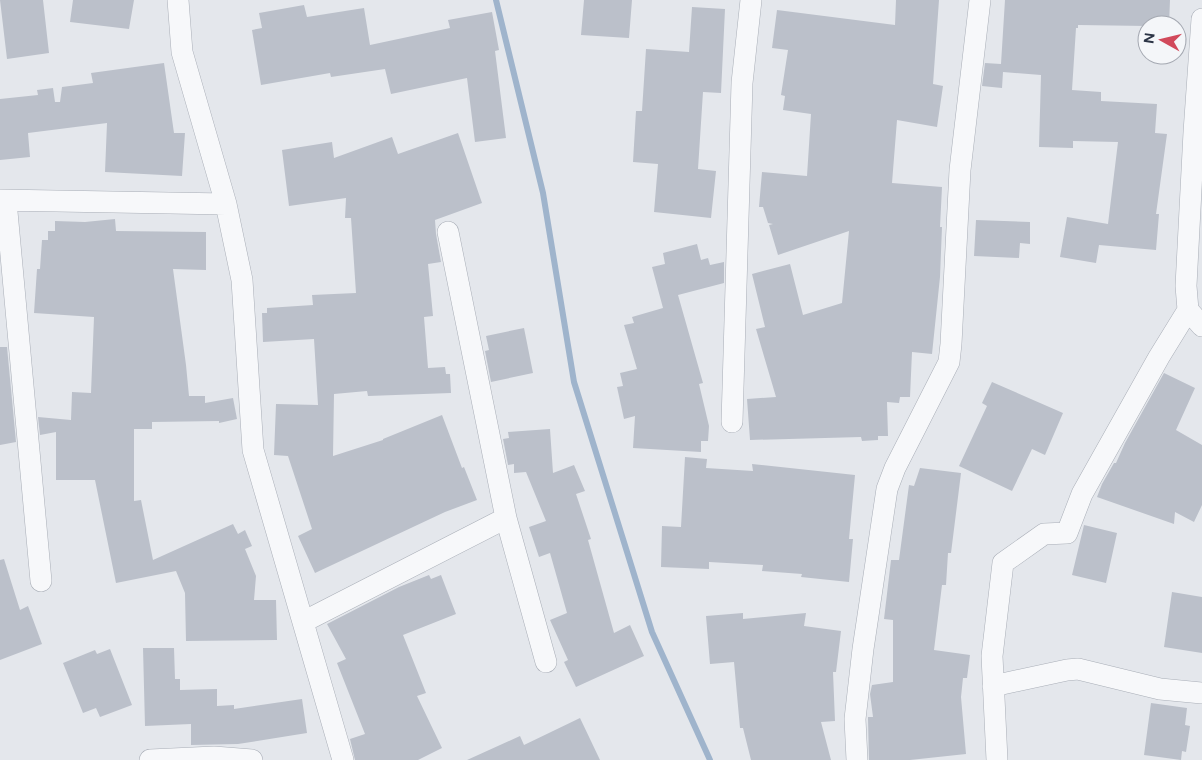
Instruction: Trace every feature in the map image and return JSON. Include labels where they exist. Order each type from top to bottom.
[{"type":"street","points":[[178,0],[182,52],[226,204],[242,280],[253,450],[343,760]]},
{"type":"street","points":[[732,422],[742,83],[752,0]]},
{"type":"street","points":[[857,760],[856,719],[862,658],[887,488],[895,468],[949,362],[960,170],[980,0]]},
{"type":"street","points":[[1202,19],[1186,286],[1188,310],[1202,326]]},
{"type":"street","points":[[42,581],[3,201],[226,204]]},
{"type":"street","points":[[448,232],[506,518],[546,662]]},
{"type":"street","points":[[996,760],[992,656],[1003,563],[1044,534],[1068,533],[1082,494],[1159,357],[1188,310]]},
{"type":"street","points":[[303,622],[506,518]]},
{"type":"street","points":[[993,686],[1078,669],[1160,689],[1202,693]]},
{"type":"street","points":[[150,760],[214,757],[252,760]]},
{"type":"building","points":[[0,0],[43,0],[49,53],[7,59]]},
{"type":"building","points":[[73,0],[134,0],[129,29],[70,22]]},
{"type":"building","points":[[584,0],[632,0],[629,38],[581,35]]},
{"type":"building","points":[[896,0],[939,0],[933,84],[943,86],[937,127],[897,120],[892,183],[942,187],[940,277],[932,354],[912,352],[910,397],[900,397],[899,403],[887,402],[888,436],[878,436],[878,440],[862,441],[861,437],[750,440],[747,399],[776,397],[756,329],[765,327],[752,274],[790,264],[803,315],[842,303],[849,231],[778,255],[769,225],[773,224],[768,223],[763,207],[759,207],[762,172],[807,176],[811,114],[783,110],[785,96],[781,95],[788,50],[772,48],[777,10],[895,25]]},
{"type":"building","points":[[1005,0],[1170,0],[1169,15],[1137,15],[1137,26],[1078,25],[1078,28],[1076,28],[1072,90],[1101,92],[1101,101],[1157,104],[1155,133],[1167,134],[1156,214],[1159,214],[1156,250],[1099,245],[1096,263],[1060,257],[1067,217],[1108,224],[1118,142],[1073,141],[1073,148],[1039,147],[1041,75],[1003,72],[1002,88],[982,86],[985,63],[1001,64]]},
{"type":"building","points":[[304,5],[307,17],[364,8],[370,45],[450,28],[448,20],[492,12],[499,50],[495,51],[506,138],[475,142],[467,78],[391,94],[385,69],[331,77],[330,73],[261,85],[252,30],[262,28],[259,13]]},
{"type":"building","points":[[692,7],[725,9],[721,93],[703,92],[698,169],[716,171],[711,218],[654,212],[658,164],[633,162],[636,111],[642,111],[646,49],[689,52]]},
{"type":"building","points":[[164,63],[174,133],[185,133],[182,176],[105,172],[107,123],[28,133],[30,157],[0,160],[0,99],[38,95],[37,90],[53,88],[55,102],[60,102],[62,87],[93,83],[91,73]]},
{"type":"building","points":[[458,133],[482,203],[435,220],[441,262],[428,264],[433,316],[424,317],[428,368],[445,367],[446,374],[450,374],[451,393],[368,396],[367,391],[334,394],[333,456],[383,440],[442,415],[462,468],[464,467],[477,500],[445,512],[315,573],[298,536],[312,529],[288,456],[274,455],[276,404],[318,405],[314,339],[263,342],[262,313],[267,313],[267,308],[313,305],[312,295],[356,293],[351,218],[345,218],[346,198],[289,206],[282,150],[332,142],[334,158],[392,137],[398,154]]},
{"type":"building","points":[[115,219],[116,231],[206,232],[206,270],[173,269],[189,396],[205,396],[205,403],[233,398],[237,419],[219,423],[219,421],[152,422],[152,429],[134,429],[134,501],[141,500],[153,560],[233,524],[238,534],[245,530],[252,546],[245,549],[256,576],[254,600],[276,600],[277,640],[186,641],[185,593],[176,571],[116,583],[95,480],[56,480],[56,432],[40,435],[38,417],[71,420],[72,392],[91,393],[94,317],[34,313],[37,269],[40,269],[42,240],[48,240],[48,231],[55,231],[55,221],[85,222]]},
{"type":"building","points":[[976,220],[1030,222],[1030,244],[1020,243],[1019,258],[974,256]]},
{"type":"building","points":[[697,244],[701,260],[708,258],[710,265],[724,262],[724,283],[678,295],[703,383],[699,384],[709,426],[708,441],[701,441],[701,452],[633,448],[635,416],[624,419],[617,387],[623,386],[620,373],[637,369],[624,325],[634,323],[632,317],[663,308],[652,267],[665,264],[663,253]]},
{"type":"building","points":[[524,328],[533,373],[491,382],[485,351],[489,350],[486,336]]},
{"type":"building","points":[[0,347],[7,347],[16,442],[0,445]]},
{"type":"building","points":[[1164,373],[1195,388],[1176,430],[1202,445],[1202,505],[1194,522],[1175,512],[1174,524],[1097,497],[1102,484],[1114,463],[1116,463]]},
{"type":"building","points":[[992,382],[1063,413],[1045,455],[1032,449],[1012,491],[959,466],[987,406],[982,403]]},
{"type":"building","points":[[550,429],[553,473],[574,465],[585,491],[576,494],[591,539],[588,540],[614,633],[630,625],[644,656],[576,687],[564,662],[568,660],[550,620],[567,613],[550,553],[539,557],[529,527],[546,521],[526,472],[514,473],[514,464],[508,465],[503,439],[509,438],[508,432]]},
{"type":"building","points":[[685,457],[707,459],[706,468],[753,471],[752,464],[855,475],[849,539],[853,539],[849,582],[801,577],[802,574],[762,571],[763,565],[709,562],[709,569],[661,567],[662,526],[681,527]]},
{"type":"building","points":[[920,468],[961,473],[951,553],[948,553],[946,585],[942,585],[934,650],[970,655],[967,678],[963,678],[961,697],[966,754],[910,760],[869,760],[868,717],[873,717],[870,694],[872,685],[893,682],[893,620],[884,619],[891,560],[899,560],[909,485],[914,486]]},
{"type":"building","points":[[1084,525],[1117,533],[1106,583],[1072,575]]},
{"type":"building","points":[[4,559],[20,610],[28,606],[42,644],[0,660],[0,560]]},
{"type":"building","points":[[429,575],[431,579],[441,575],[456,614],[403,635],[426,693],[417,696],[442,748],[418,760],[355,760],[350,739],[365,734],[337,663],[346,659],[327,624],[399,587]]},
{"type":"building","points":[[1172,592],[1202,597],[1202,653],[1164,647]]},
{"type":"building","points":[[743,613],[743,619],[806,613],[804,626],[841,631],[836,672],[833,672],[835,721],[821,722],[831,760],[751,760],[743,728],[740,728],[734,662],[710,664],[706,616]]},
{"type":"building","points":[[143,648],[174,648],[175,679],[180,679],[180,690],[217,689],[217,706],[234,705],[234,709],[302,699],[307,733],[238,744],[191,745],[191,724],[145,726]]},
{"type":"building","points":[[110,649],[132,705],[100,717],[96,708],[83,713],[63,663],[95,650],[97,654]]},
{"type":"building","points":[[1151,703],[1187,708],[1185,725],[1190,726],[1186,752],[1182,751],[1181,760],[1144,755]]},
{"type":"building","points":[[580,718],[600,760],[467,760],[520,736],[524,745]]},
{"type":"waterway","points":[[496,0],[543,193],[574,382],[652,632],[710,760]]}]
